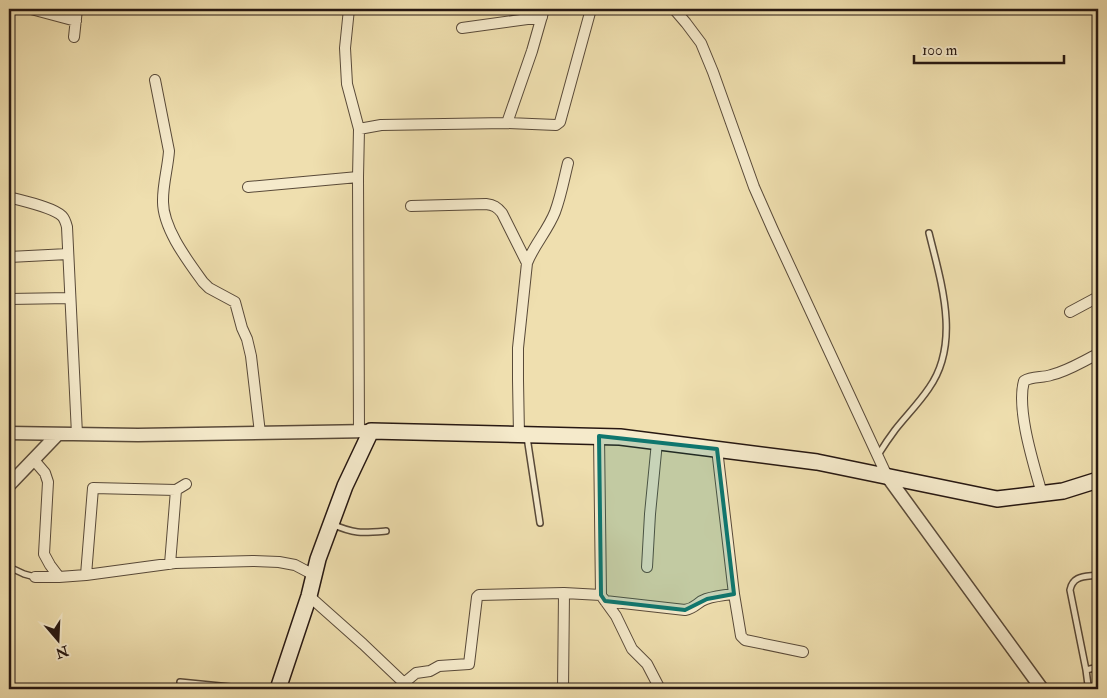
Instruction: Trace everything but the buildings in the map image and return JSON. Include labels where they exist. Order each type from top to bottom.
[{"type":"main road","points":[[278,689],[309,596],[318,559],[365,432],[620,437],[817,462],[997,498],[1063,492],[1098,480]]},
{"type":"street","points":[[31,9],[76,21]]},
{"type":"street","points":[[74,38],[77,9]]},
{"type":"street","points":[[9,433],[138,435],[365,432],[358,177],[359,129],[347,84],[346,41],[349,9]]},
{"type":"street","points":[[359,129],[381,125],[558,124],[591,9]]},
{"type":"street","points":[[674,9],[701,43],[714,72],[754,187],[887,476],[1042,689]]},
{"type":"street","points":[[462,28],[543,13],[507,123]]},
{"type":"street","points":[[155,80],[169,151],[162,202],[165,219],[169,229],[203,282],[209,288],[235,302],[251,356],[260,433]]},
{"type":"street","points":[[523,435],[518,409],[518,348],[527,263],[555,212],[568,163]]},
{"type":"street","points":[[248,187],[358,177]]},
{"type":"street","points":[[9,197],[53,210],[65,220],[67,227],[77,434]]},
{"type":"street","points":[[411,206],[493,205],[502,213],[527,263]]},
{"type":"street","points":[[9,257],[68,254]]},
{"type":"street","points":[[1070,312],[1098,297]]},
{"type":"street","points":[[9,299],[70,298]]},
{"type":"street","points":[[1042,494],[1023,414],[1022,388],[1024,381],[1062,372],[1098,354]]},
{"type":"street","points":[[9,485],[58,434]]},
{"type":"street","points":[[599,436],[603,598],[616,616],[632,649],[647,664],[656,687]]},
{"type":"street","points":[[647,567],[657,442]]},
{"type":"street","points":[[717,449],[734,594],[741,636],[742,638],[803,652]]},
{"type":"street","points":[[33,460],[45,473],[48,482],[44,554],[59,577]]},
{"type":"street","points":[[86,575],[93,488],[176,490],[186,484]]},
{"type":"street","points":[[170,564],[176,490]]},
{"type":"street","points":[[35,576],[86,575],[170,564],[252,561],[279,562],[295,565],[314,575]]},
{"type":"street","points":[[563,689],[564,593]]},
{"type":"street","points":[[309,596],[407,686],[416,674],[430,671],[439,666],[469,664],[478,596],[564,593],[685,610],[707,599],[734,594]]},
{"type":"lane","points":[[877,456],[930,388],[940,368],[945,346],[946,320],[942,285],[929,233]]},
{"type":"lane","points":[[523,435],[540,523]]},
{"type":"lane","points":[[331,524],[355,532],[386,531]]},
{"type":"lane","points":[[9,567],[24,574],[35,576]]},
{"type":"lane","points":[[1087,689],[1086,670],[1070,590],[1071,584],[1075,579],[1098,575]]},
{"type":"lane","points":[[1086,670],[1098,667]]},
{"type":"lane","points":[[180,682],[252,689]]},
{"type":"highlighted area","points":[[599,436],[717,449],[734,594],[707,599],[685,610],[605,601],[601,595]]}]
